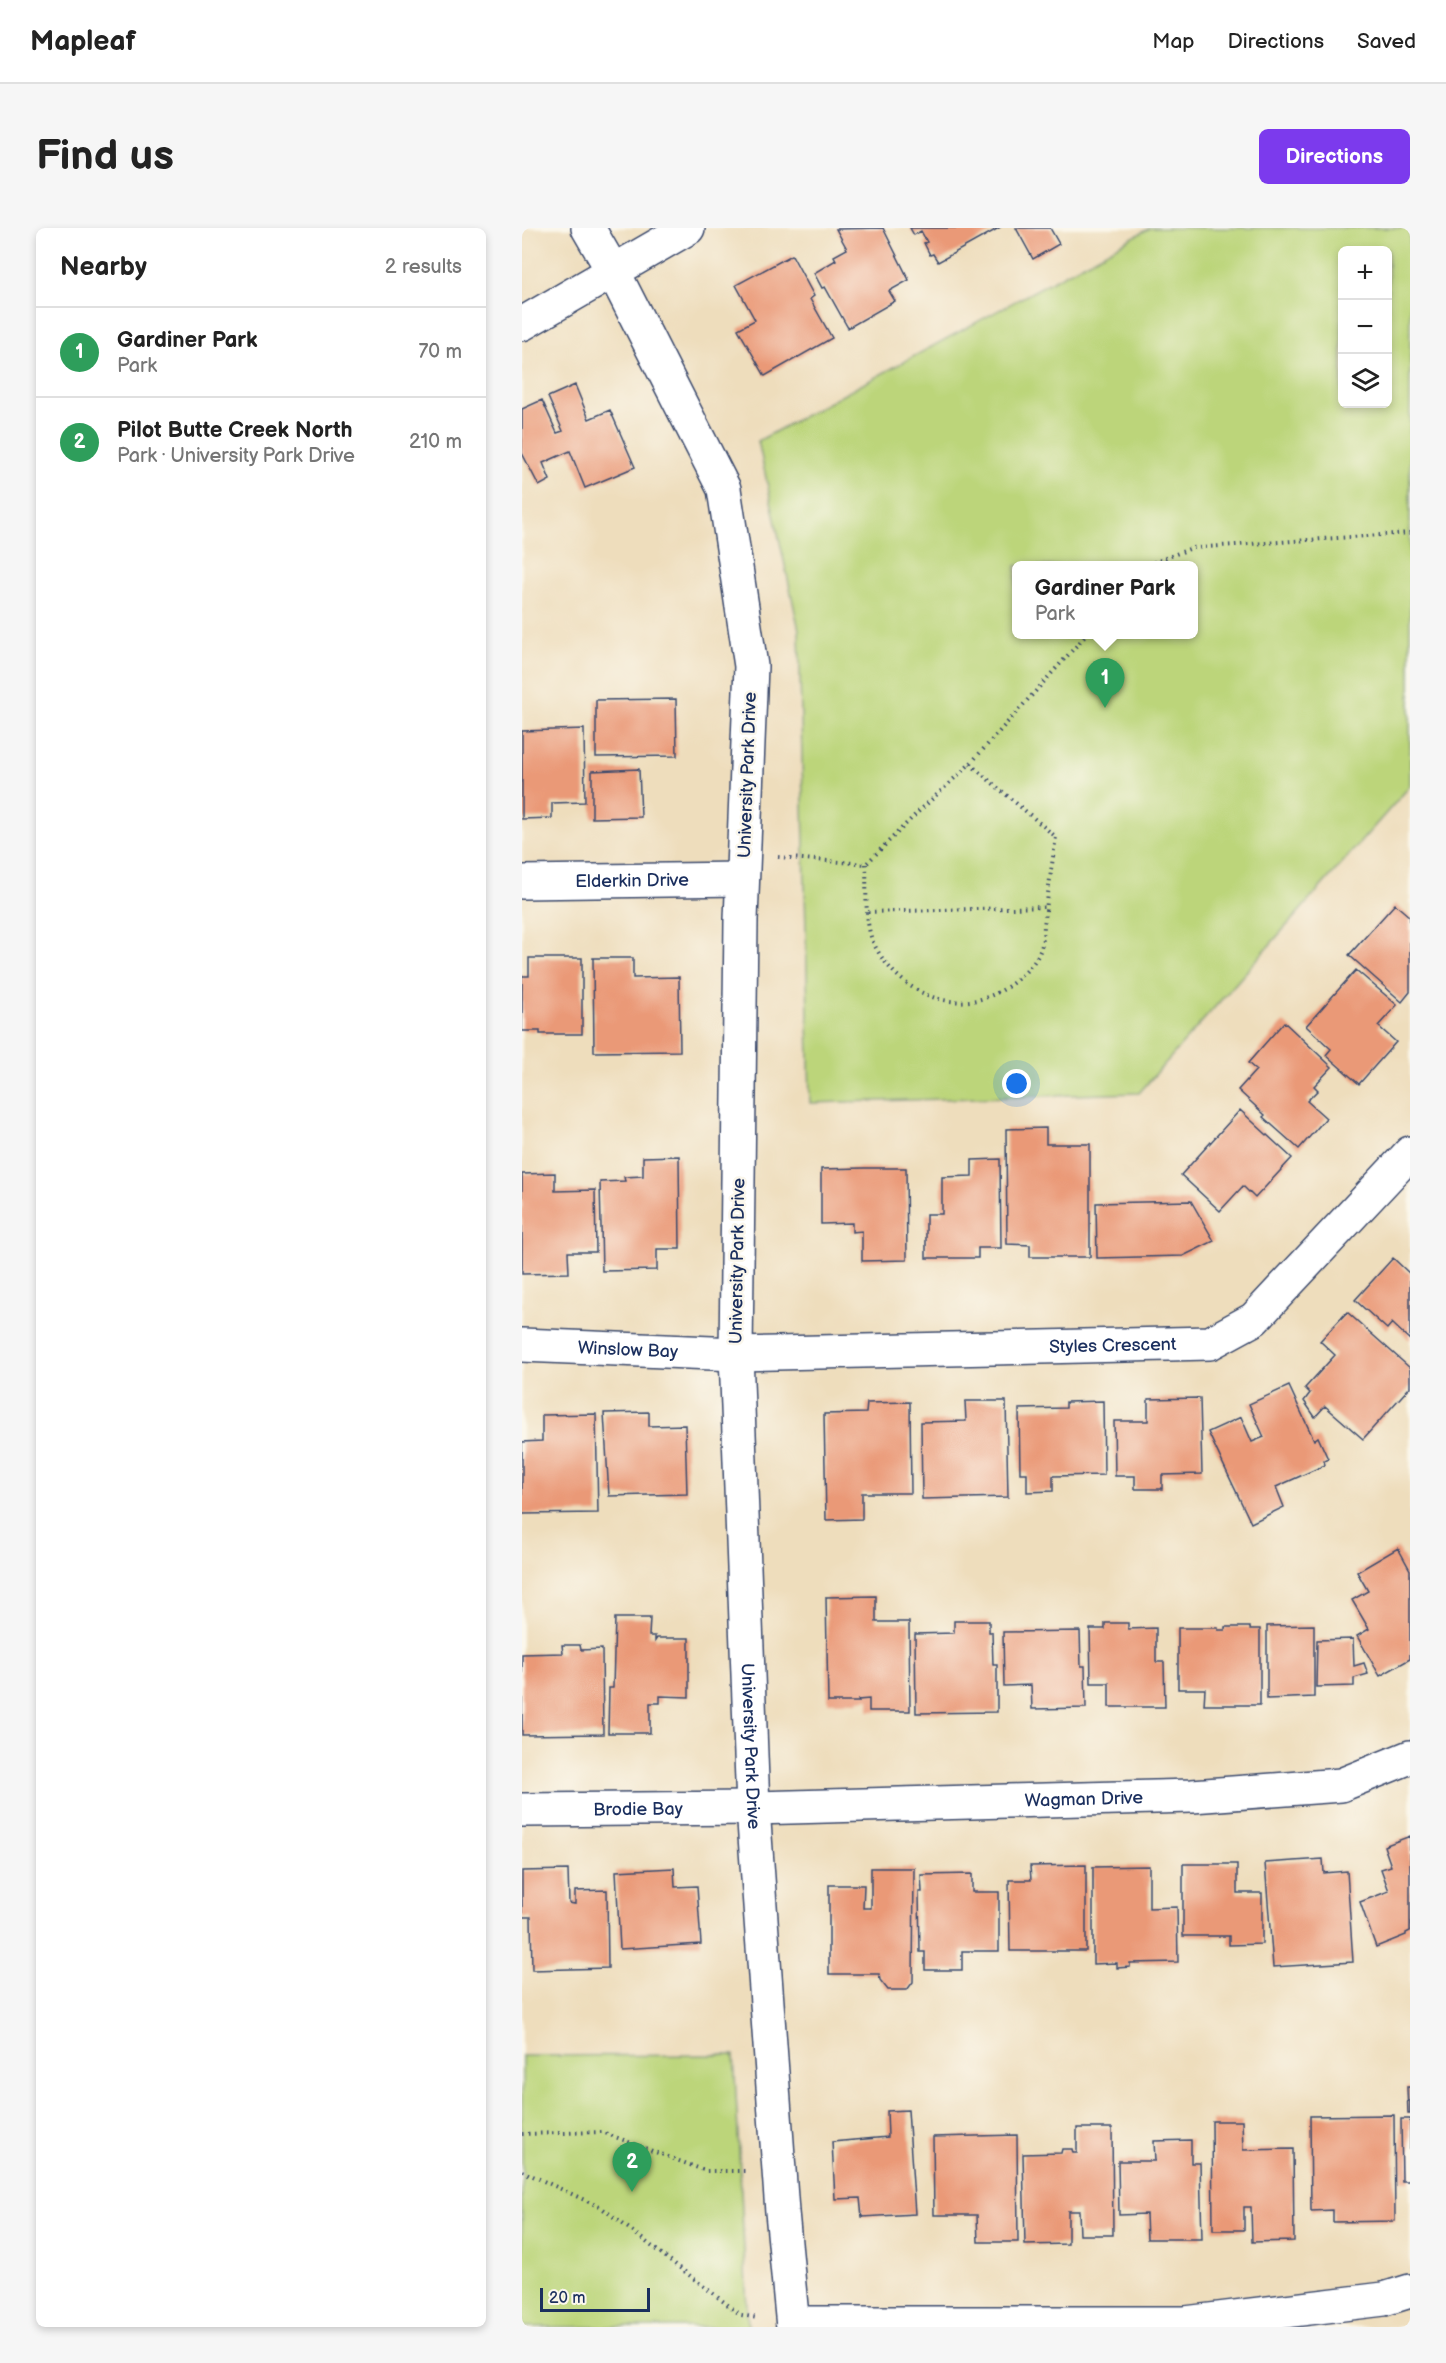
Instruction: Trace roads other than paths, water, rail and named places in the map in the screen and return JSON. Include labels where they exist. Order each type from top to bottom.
[{"type":"street","name":"University Park Drive","points":[[588,228],[613,271],[724,489],[751,666],[743,867],[736,1354],[753,1808],[779,2171],[793,2325]]},
{"type":"street","points":[[522,324],[688,228]]},
{"type":"street","name":"Elderkin Drive","points":[[522,882],[743,867]]},
{"type":"street","name":"Styles Crescent","points":[[736,1354],[1210,1343],[1254,1319],[1410,1153]]},
{"type":"street","name":"Winslow Bay","points":[[522,1345],[736,1354]]},
{"type":"street","name":"Wagman Drive","points":[[753,1808],[1192,1796],[1341,1785],[1410,1757]]},
{"type":"street","name":"Brodie Bay","points":[[522,1810],[753,1808]]},
{"type":"street","points":[[793,2325],[1185,2325],[1384,2299],[1410,2291]]},
{"type":"place","name":"Gardiner Park","points":[[1105,708]]},
{"type":"place","name":"Pilot Butte Creek North","points":[[632,2192]]}]
